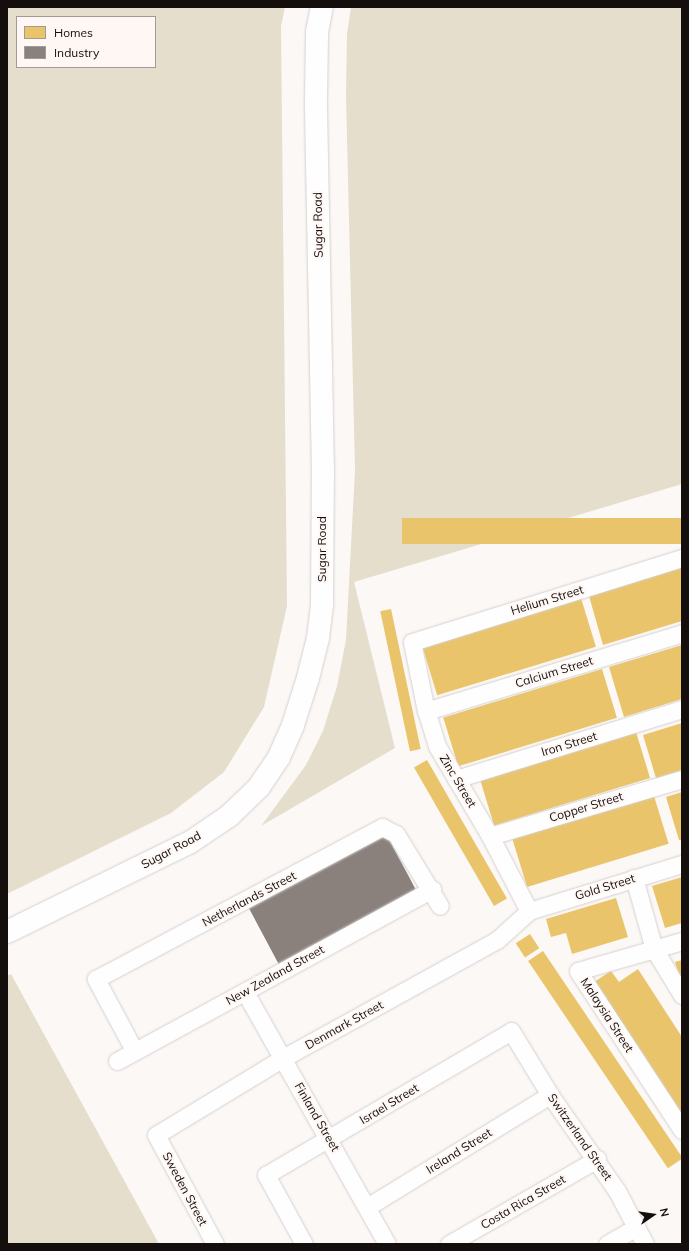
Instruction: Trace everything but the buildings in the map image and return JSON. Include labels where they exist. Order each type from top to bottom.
[{"type":"main road","name":"Sugar Road","points":[[7,932],[189,843],[229,816],[259,787],[279,757],[297,711],[316,645],[322,603],[323,473],[316,99],[317,32],[322,7]]},
{"type":"street","name":"Helium Street","points":[[412,642],[682,558]]},
{"type":"street","name":"Calcium Street","points":[[426,711],[682,633]]},
{"type":"street","name":"Zinc Street","points":[[412,642],[426,711],[437,746],[490,836],[529,911]]},
{"type":"street","name":"Iron Street","points":[[456,779],[682,709]]},
{"type":"street","name":"Copper Street","points":[[490,836],[682,779]]},
{"type":"street","name":"Netherlands Street","points":[[134,1050],[96,979],[382,827],[389,828],[396,834],[432,888],[440,906]]},
{"type":"street","name":"Gold Street","points":[[529,911],[682,864]]},
{"type":"street","points":[[634,878],[654,949],[682,995]]},
{"type":"street","name":"New Zealand Street","points":[[118,1060],[134,1050],[245,992],[432,888]]},
{"type":"street","name":"Denmark Street","points":[[156,1135],[283,1058],[497,940],[529,911]]},
{"type":"street","name":"Malaysia Street","points":[[682,941],[578,971],[682,1130]]},
{"type":"street","name":"Finland Street","points":[[245,992],[330,1139],[387,1244]]},
{"type":"street","name":"Switzerland Street","points":[[511,1031],[550,1095],[597,1159],[645,1244]]},
{"type":"street","name":"Israel Street","points":[[304,1244],[266,1175],[330,1139],[511,1031]]},
{"type":"street","name":"Ireland Street","points":[[367,1207],[550,1095]]},
{"type":"street","name":"Sweden Street","points":[[156,1135],[215,1244]]},
{"type":"street","name":"Costa Rica Street","points":[[449,1244],[597,1159]]},
{"type":"street","points":[[607,1244],[636,1227]]},
{"type":"shaded area","points":[[7,7],[285,7],[281,26],[287,606],[264,707],[224,772],[171,813],[7,894]]},
{"type":"shaded area","points":[[351,7],[682,7],[682,484],[354,582],[395,748],[261,826],[306,765],[323,731],[337,686],[346,640],[355,470],[346,95],[347,34]]},
{"type":"shaded area","points":[[11,974],[159,1244],[7,1244],[7,976]]}]
